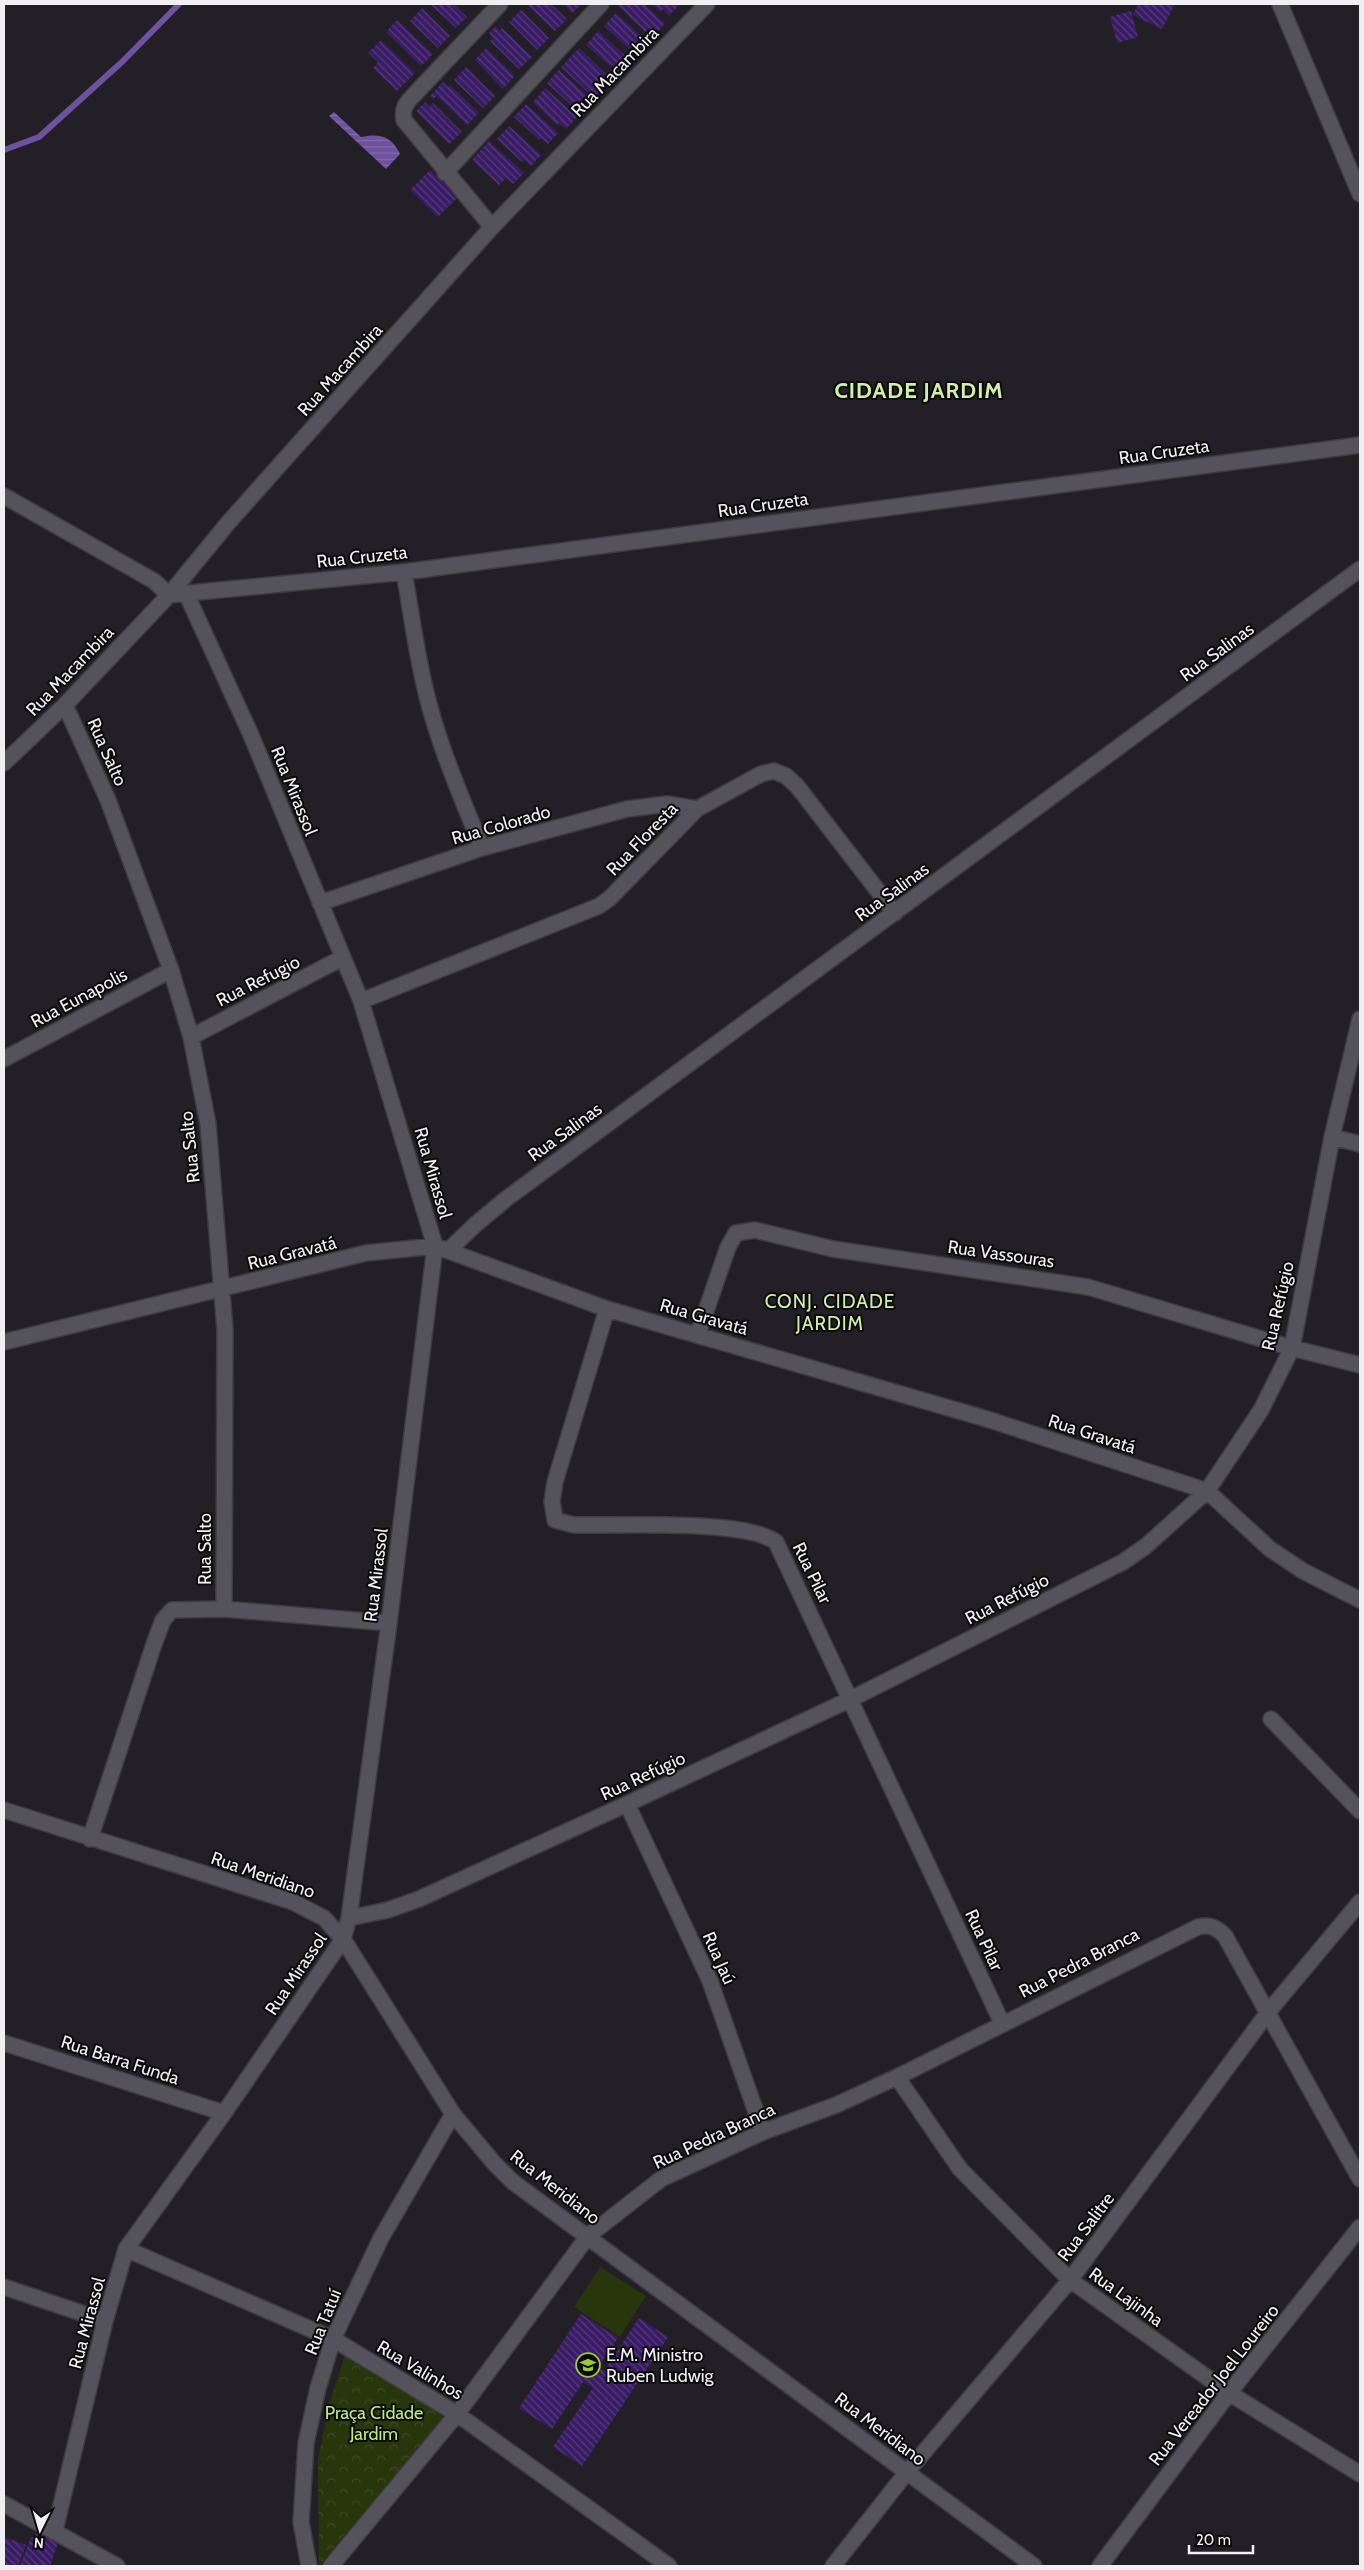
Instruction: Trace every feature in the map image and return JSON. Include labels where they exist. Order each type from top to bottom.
[{"type":"street","points":[[492,227],[445,173],[404,120],[403,109],[412,96],[500,4]]},
{"type":"street","points":[[445,173],[601,4]]},
{"type":"street","name":"Rua Macambira","points":[[4,763],[65,705],[169,595],[228,523],[492,227],[707,4]]},
{"type":"street","points":[[1280,4],[1360,194]]},
{"type":"street","name":"Rua Cruzeta","points":[[169,595],[404,572],[1360,445]]},
{"type":"street","points":[[4,496],[154,581],[169,595]]},
{"type":"street","name":"Rua Salinas","points":[[442,1248],[1360,569]]},
{"type":"street","points":[[404,572],[422,677],[429,705],[441,744],[482,848]]},
{"type":"street","name":"Rua Mirassol","points":[[55,2530],[105,2321],[126,2249],[224,2113],[343,1939],[349,1918],[442,1248],[361,1001],[251,735],[186,593]]},
{"type":"street","name":"Rua Salto","points":[[65,705],[108,800],[171,970],[192,1037],[208,1124],[222,1290],[225,1360],[224,1609]]},
{"type":"street","name":"Rua Floresta","points":[[361,1001],[599,906],[610,898],[697,809],[762,774],[774,771],[786,776],[894,914]]},
{"type":"street","name":"Rua Colorado","points":[[320,904],[482,848],[653,804],[667,804],[697,809]]},
{"type":"street","name":"Rua Refugio","points":[[192,1037],[342,958]]},
{"type":"street","name":"Rua Eunapolis","points":[[4,1059],[171,970]]},
{"type":"street","name":"Rua Refúgio","points":[[349,1918],[370,1915],[419,1899],[628,1804],[851,1699],[1123,1562],[1146,1546],[1207,1491],[1261,1410],[1292,1348],[1332,1137],[1360,1019]]},
{"type":"street","points":[[1332,1137],[1360,1144]]},
{"type":"street","name":"Rua Vassouras","points":[[698,1334],[728,1247],[736,1233],[747,1230],[771,1233],[842,1250],[1088,1287],[1292,1348],[1360,1365]]},
{"type":"street","name":"Rua Gravatá","points":[[4,1342],[222,1290],[366,1253],[442,1248],[607,1309],[987,1419],[1207,1491],[1270,1549],[1303,1571],[1360,1600]]},
{"type":"street","name":"Rua Pilar","points":[[607,1309],[555,1482],[552,1501],[555,1520],[574,1525],[713,1528],[753,1531],[768,1536],[776,1542],[1002,2023]]},
{"type":"street","points":[[90,1839],[163,1620],[172,1610],[224,1609],[389,1623]]},
{"type":"street","points":[[1271,1719],[1360,1811]]},
{"type":"street","name":"Rua Jaú","points":[[628,1804],[710,1981],[763,2132]]},
{"type":"street","name":"Rua Meridiano","points":[[4,1810],[90,1839],[293,1902],[324,1918],[343,1939],[453,2114],[494,2163],[514,2182],[1034,2566]]},
{"type":"street","name":"Rua Salitre","points":[[833,2566],[907,2472],[1070,2280],[1269,2011],[1360,1902]]},
{"type":"street","name":"Rua Pedra Branca","points":[[332,2566],[457,2414],[588,2236],[661,2179],[763,2132],[836,2105],[897,2077],[1181,1933],[1207,1925],[1216,1928],[1226,1936],[1269,2011]]},
{"type":"street","points":[[1269,2011],[1360,2179]]},
{"type":"street","name":"Rua Barra Funda","points":[[4,2043],[224,2113]]},
{"type":"street","name":"Rua Lajinha","points":[[897,2077],[960,2169],[1070,2280],[1229,2393],[1360,2474]]},
{"type":"street","name":"Rua Tatuí","points":[[309,2566],[301,2522],[306,2443],[318,2388],[333,2339],[382,2238],[453,2114]]},
{"type":"street","name":"Rua Vereador Joel Loureiro","points":[[1100,2566],[1229,2393],[1360,2227]]},
{"type":"street","name":"Rua Valinhos","points":[[126,2249],[333,2339],[457,2414],[669,2566]]},
{"type":"street","points":[[4,2287],[105,2321]]},
{"type":"street","points":[[4,2504],[55,2530],[117,2566]]},
{"type":"green space","points":[[600,2267],[646,2296],[620,2337],[574,2307]]},
{"type":"green space","name":"Praça Cidade Jardim","points":[[346,2352],[447,2412],[319,2566],[318,2460],[329,2404]]},
{"type":"shaded area","points":[[334,112],[361,137],[374,135],[384,137],[393,143],[400,154],[386,169],[329,116]]},
{"type":"building","points":[[430,4],[453,4],[467,17],[456,28]]},
{"type":"building","points":[[526,4],[551,4],[567,19],[555,31]]},
{"type":"building","points":[[563,4],[582,4],[572,13]]},
{"type":"building","points":[[620,4],[644,4],[665,23],[655,35],[648,29],[645,32],[618,6]]},
{"type":"building","points":[[651,4],[680,4],[669,16],[663,9],[660,12]]},
{"type":"building","points":[[1138,4],[1175,4],[1162,29],[1133,15]]},
{"type":"building","points":[[422,8],[450,36],[438,48],[410,21]]},
{"type":"building","points":[[521,10],[549,38],[537,50],[509,22]]},
{"type":"building","points":[[1131,11],[1138,37],[1117,43],[1110,17]]},
{"type":"building","points":[[616,13],[648,42],[638,53],[631,47],[629,49],[604,26]]},
{"type":"building","points":[[397,20],[433,54],[421,66],[386,32]]},
{"type":"building","points":[[496,26],[500,31],[502,28],[532,57],[519,69],[490,41],[493,38],[489,33]]},
{"type":"building","points":[[598,31],[630,60],[620,72],[613,65],[611,67],[586,45]]},
{"type":"building","points":[[381,40],[415,73],[397,91],[373,68],[378,62],[368,53]]},
{"type":"building","points":[[486,48],[515,76],[503,89],[475,60]]},
{"type":"building","points":[[579,48],[612,80],[594,98],[561,67]]},
{"type":"building","points":[[466,67],[495,96],[483,108],[454,80]]},
{"type":"building","points":[[559,70],[591,99],[581,110],[574,104],[572,106],[547,83]]},
{"type":"building","points":[[443,82],[448,87],[450,85],[479,113],[467,125],[437,96],[433,99],[430,96]]},
{"type":"building","points":[[545,88],[577,117],[566,129],[559,123],[557,125],[533,102]]},
{"type":"building","points":[[425,102],[429,107],[433,103],[462,132],[449,144],[416,111]]},
{"type":"building","points":[[526,104],[558,133],[548,144],[541,138],[539,140],[514,117]]},
{"type":"building","points":[[509,126],[541,155],[531,166],[524,160],[522,162],[497,139]]},
{"type":"building","points":[[489,141],[524,173],[513,184],[506,178],[499,185],[472,160]]},
{"type":"building","points":[[430,170],[458,197],[438,217],[410,190]]},
{"type":"building","points":[[581,2314],[618,2338],[598,2367],[604,2371],[639,2318],[668,2337],[582,2466],[553,2447],[593,2388],[583,2382],[552,2429],[519,2408]]},
{"type":"building","points":[[37,2532],[59,2540],[50,2566],[20,2566],[31,2537],[35,2538]]},
{"type":"building","points":[[4,2537],[26,2545],[18,2566],[4,2566]]},
{"type":"waterway","points":[[4,150],[39,137],[123,61],[179,4]]},
{"type":"place","name":"E.M. Ministro Ruben Ludwig","points":[[588,2365]]},
{"type":"district","name":"CIDADE JARDIM","points":[[919,390]]},
{"type":"district","name":"CONJ. CIDADE JARDIM","points":[[830,1312]]}]
